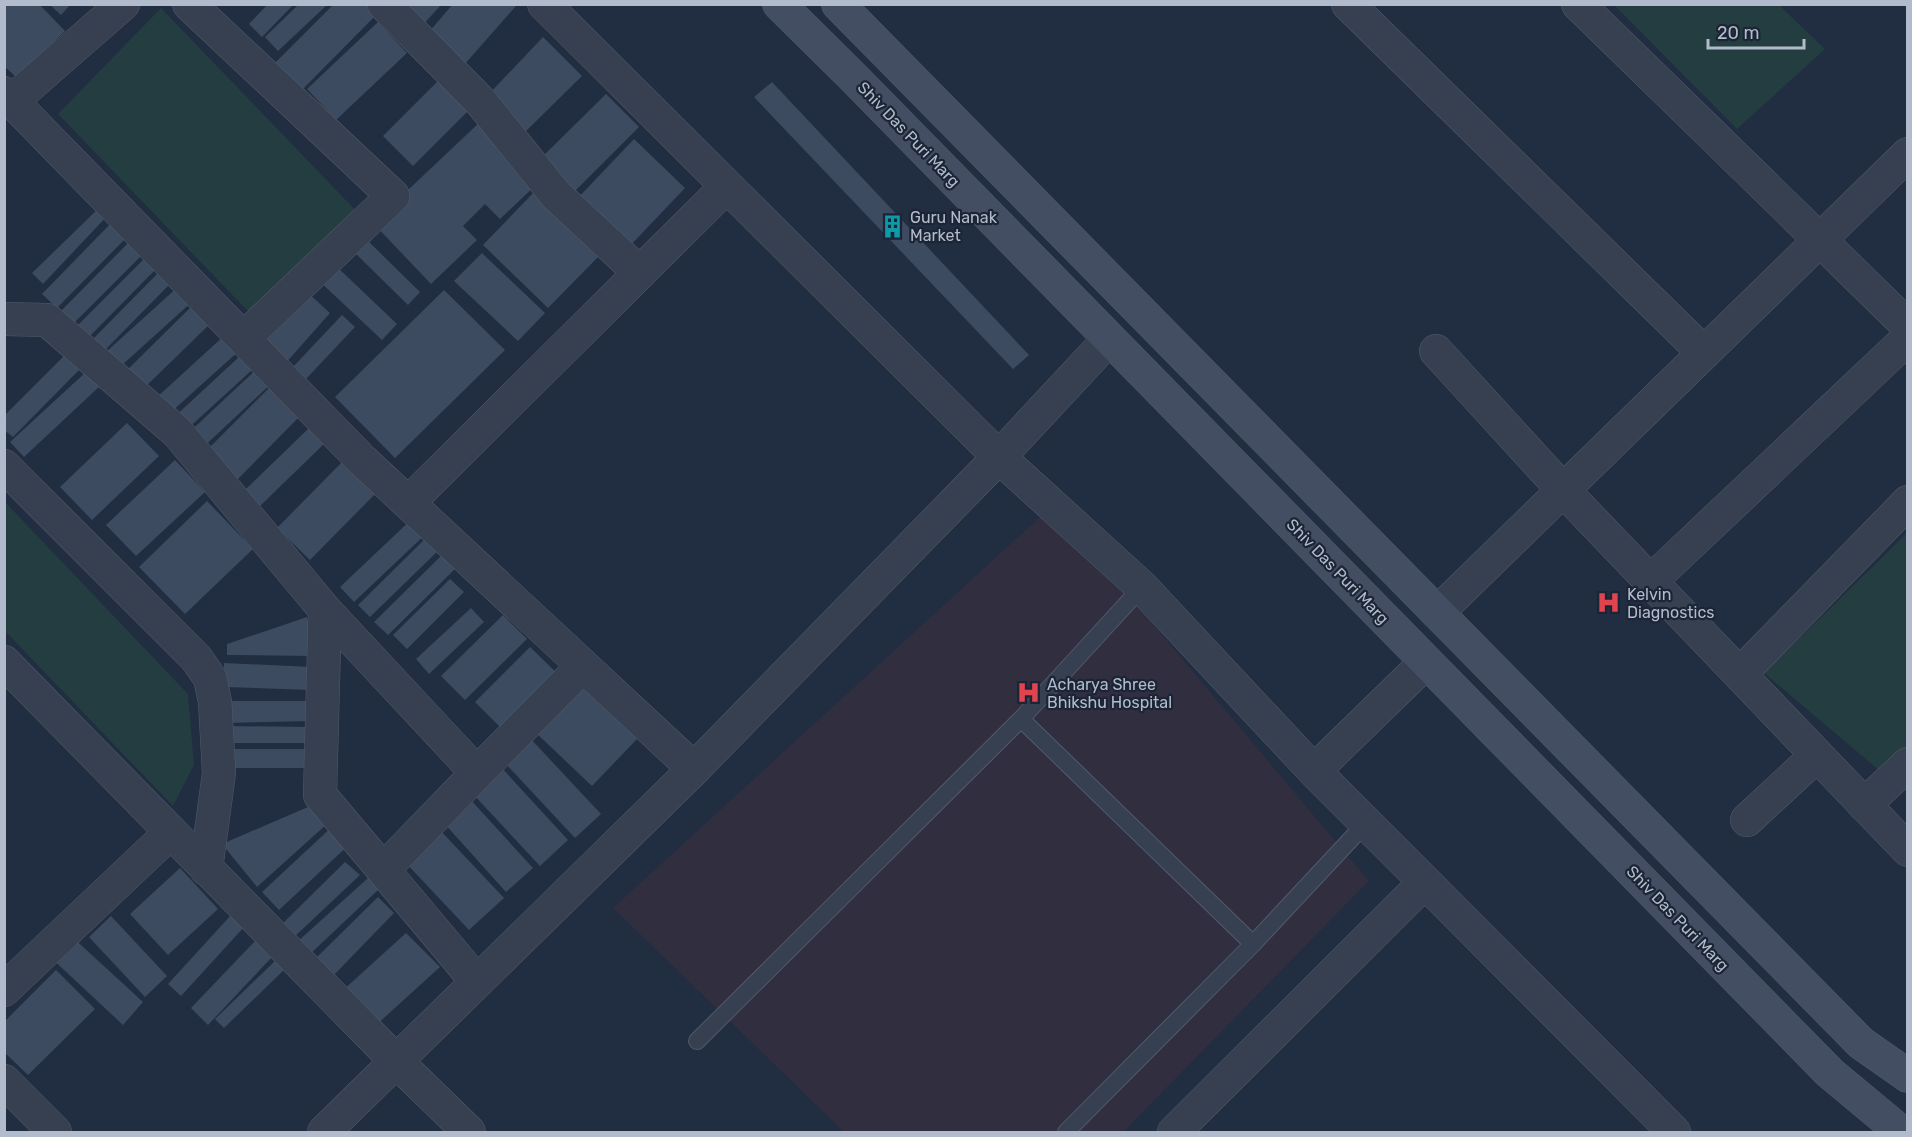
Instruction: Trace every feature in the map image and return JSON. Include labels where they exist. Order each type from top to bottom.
[{"type":"main road","name":"Shiv Das Puri Marg","points":[[779,4],[1830,1073],[1901,1132]]},
{"type":"main road","points":[[838,4],[1861,1043],[1908,1076]]},
{"type":"street","points":[[123,4],[8,97],[362,460],[694,769]]},
{"type":"street","points":[[189,4],[393,196],[244,338]]},
{"type":"street","points":[[384,4],[481,102],[556,195],[640,273]]},
{"type":"street","points":[[544,4],[999,457],[1142,587],[1314,771],[1674,1132]]},
{"type":"street","points":[[1348,4],[1704,353]]},
{"type":"street","points":[[1578,4],[1908,326]]},
{"type":"street","points":[[1437,613],[1908,154]]},
{"type":"street","points":[[408,503],[727,186]]},
{"type":"street","points":[[4,319],[47,320],[177,432],[325,610],[477,773]]},
{"type":"street","points":[[1651,581],[1908,338]]},
{"type":"street","points":[[324,1132],[694,769],[999,457],[1109,339]]},
{"type":"street","points":[[1436,351],[1563,490],[1908,850]]},
{"type":"street","points":[[4,466],[196,658],[210,678],[215,702],[219,773],[206,869]]},
{"type":"street","points":[[1740,674],[1908,502]]},
{"type":"street","points":[[325,610],[320,795],[477,982]]},
{"type":"street","points":[[4,662],[170,833],[469,1132]]},
{"type":"street","points":[[1314,771],[1426,662]]},
{"type":"street","points":[[383,870],[583,666]]},
{"type":"street","points":[[1747,820],[1817,755]]},
{"type":"street","points":[[1864,805],[1908,764]]},
{"type":"street","points":[[4,990],[170,833]]},
{"type":"street","points":[[1174,1132],[1425,882]]},
{"type":"street","points":[[4,1081],[56,1132]]},
{"type":"lane","points":[[697,1041],[1021,720],[1142,587]]},
{"type":"lane","points":[[1021,720],[1253,944]]},
{"type":"lane","points":[[1066,1132],[1253,944],[1366,823]]},
{"type":"shaded area","name":"Acharya Shree Bhikshu Hospital","points":[[1053,505],[1369,881],[1123,1132],[844,1132],[613,908]]},
{"type":"green space","points":[[1614,5],[1779,5],[1825,49],[1737,129]]},
{"type":"green space","points":[[161,8],[366,221],[270,334],[58,114]]},
{"type":"green space","points":[[4,501],[188,694],[194,765],[173,806],[5,631]]},
{"type":"green space","points":[[1907,533],[1907,782],[1900,788],[1764,673]]},
{"type":"building","points":[[4,4],[39,4],[65,31],[17,78],[4,66]]},
{"type":"building","points":[[49,4],[71,4],[61,15]]},
{"type":"building","points":[[268,4],[294,4],[262,37],[249,24]]},
{"type":"building","points":[[299,4],[328,4],[278,51],[265,37]]},
{"type":"building","points":[[334,4],[377,4],[382,9],[300,92],[273,65]]},
{"type":"building","points":[[393,4],[442,4],[419,29]]},
{"type":"building","points":[[453,4],[514,4],[516,6],[464,65],[428,33]]},
{"type":"building","points":[[378,22],[407,53],[336,120],[307,89]]},
{"type":"building","points":[[543,37],[582,76],[522,135],[487,96]]},
{"type":"building","points":[[444,75],[475,104],[413,166],[383,136]]},
{"type":"building","name":"Guru Nanak Market","points":[[772,82],[1029,355],[1013,369],[754,97]]},
{"type":"building","points":[[606,94],[639,127],[570,196],[537,162]]},
{"type":"building","points":[[481,121],[539,182],[500,219],[485,204],[463,226],[477,240],[431,284],[373,223]]},
{"type":"building","points":[[634,139],[685,188],[627,249],[576,200]]},
{"type":"building","points":[[539,187],[604,251],[548,308],[483,245]]},
{"type":"building","points":[[101,206],[109,214],[43,284],[32,273]]},
{"type":"building","points":[[114,220],[129,235],[57,308],[42,294]]},
{"type":"building","points":[[365,238],[420,292],[408,305],[352,250]]},
{"type":"building","points":[[129,242],[142,255],[72,325],[59,313]]},
{"type":"building","points":[[482,253],[545,313],[518,341],[454,281]]},
{"type":"building","points":[[144,259],[155,270],[89,337],[77,326]]},
{"type":"building","points":[[334,264],[397,324],[382,340],[318,280]]},
{"type":"building","points":[[157,274],[169,285],[105,350],[93,339]]},
{"type":"building","points":[[180,285],[194,300],[120,367],[106,352]]},
{"type":"building","points":[[444,290],[505,350],[395,458],[335,397]]},
{"type":"building","points":[[306,291],[330,313],[284,365],[259,343]]},
{"type":"building","points":[[195,303],[213,321],[140,392],[123,374]]},
{"type":"building","points":[[342,315],[355,327],[305,380],[292,368]]},
{"type":"building","points":[[226,334],[240,350],[170,413],[156,398]]},
{"type":"building","points":[[65,355],[80,369],[13,437],[4,430],[4,416]]},
{"type":"building","points":[[240,356],[252,370],[183,433],[171,420]]},
{"type":"building","points":[[261,365],[275,380],[197,453],[183,438]]},
{"type":"building","points":[[87,371],[100,386],[24,457],[10,442]]},
{"type":"building","points":[[273,384],[303,413],[238,479],[208,449]]},
{"type":"building","points":[[127,423],[159,456],[92,520],[60,487]]},
{"type":"building","points":[[309,428],[324,444],[260,506],[245,490]]},
{"type":"building","points":[[346,458],[379,490],[310,560],[277,528]]},
{"type":"building","points":[[175,460],[205,492],[136,556],[106,525]]},
{"type":"building","points":[[207,501],[253,549],[185,614],[139,567]]},
{"type":"building","points":[[415,516],[429,531],[354,602],[340,587]]},
{"type":"building","points":[[430,534],[442,547],[370,617],[358,605]]},
{"type":"building","points":[[442,555],[455,569],[388,635],[374,622]]},
{"type":"building","points":[[450,579],[464,592],[407,649],[393,635]]},
{"type":"building","points":[[471,608],[484,622],[429,674],[416,659]]},
{"type":"building","points":[[503,615],[527,639],[465,700],[441,676]]},
{"type":"building","points":[[307,617],[315,656],[227,655],[227,644]]},
{"type":"building","points":[[530,647],[562,678],[507,734],[475,702]]},
{"type":"building","points":[[224,663],[312,667],[313,690],[224,687]]},
{"type":"building","points":[[581,681],[639,737],[592,786],[533,730]]},
{"type":"building","points":[[223,701],[310,701],[313,721],[224,723]]},
{"type":"building","points":[[222,726],[310,727],[311,743],[222,743]]},
{"type":"building","points":[[529,737],[601,814],[575,838],[503,761]]},
{"type":"building","points":[[230,749],[308,749],[309,768],[231,768]]},
{"type":"building","points":[[501,767],[568,840],[540,866],[472,793]]},
{"type":"building","points":[[469,798],[533,868],[506,892],[443,822]]},
{"type":"building","points":[[308,807],[328,823],[257,887],[222,844]]},
{"type":"building","points":[[336,823],[353,841],[279,910],[262,892]]},
{"type":"building","points":[[439,829],[504,898],[469,930],[404,861]]},
{"type":"building","points":[[345,862],[360,875],[291,940],[279,927]]},
{"type":"building","points":[[180,868],[218,909],[168,955],[130,914]]},
{"type":"building","points":[[368,878],[379,889],[308,956],[296,943]]},
{"type":"building","points":[[378,897],[394,913],[332,977],[314,960]]},
{"type":"building","points":[[232,914],[245,926],[181,996],[168,984]]},
{"type":"building","points":[[111,916],[167,976],[145,997],[89,937]]},
{"type":"building","points":[[68,933],[143,1002],[123,1025],[48,955]]},
{"type":"building","points":[[406,933],[440,967],[374,1027],[341,992]]},
{"type":"building","points":[[255,941],[272,957],[208,1025],[191,1008]]},
{"type":"building","points":[[276,960],[285,969],[224,1028],[215,1019]]},
{"type":"building","points":[[56,970],[95,1009],[28,1075],[4,1052],[4,1022]]},
{"type":"place","name":"Guru Nanak Market","points":[[892,226]]},
{"type":"place","name":"Kelvin Diagnostics","points":[[1609,603]]},
{"type":"place","name":"Acharya Shree Bhikshu Hospital","points":[[1029,693]]}]
